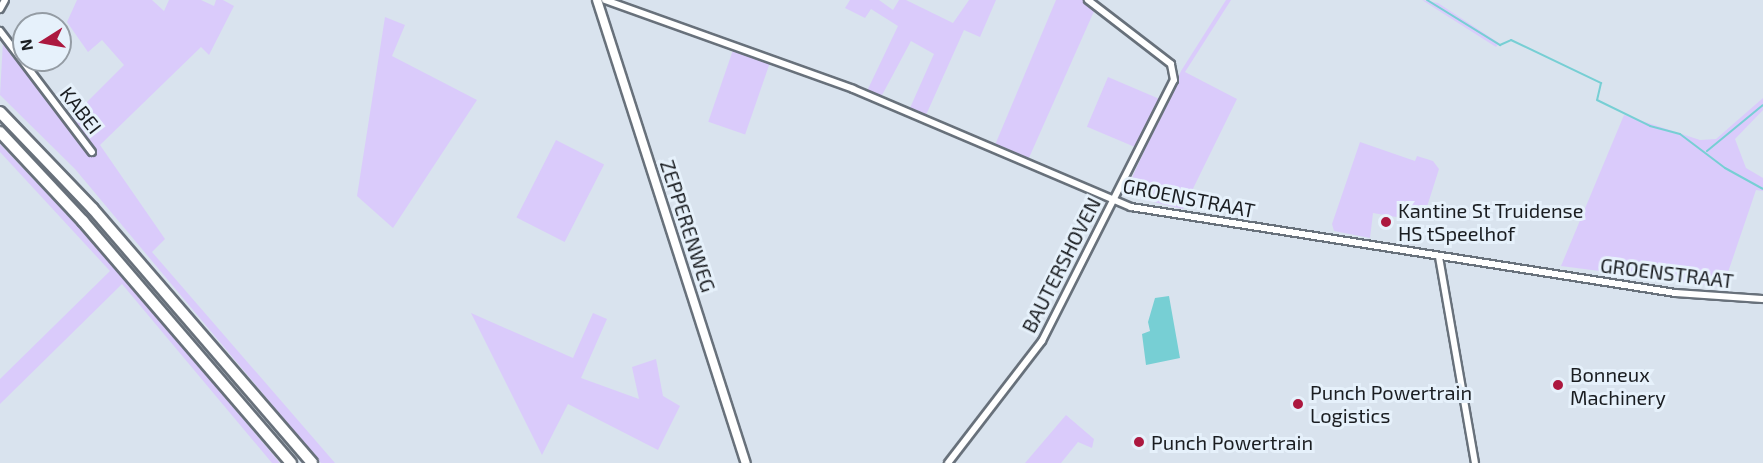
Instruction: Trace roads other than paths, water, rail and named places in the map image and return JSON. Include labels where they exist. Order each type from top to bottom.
[{"type":"highway","points":[[0,112],[93,209],[312,463]]},
{"type":"highway","points":[[0,132],[83,221],[291,463]]},
{"type":"street","points":[[0,9],[5,0]]},
{"type":"street","name":"ZEPPERENWEG","points":[[597,0],[746,463]]},
{"type":"street","name":"GROENSTRAAT","points":[[605,0],[853,89],[1113,200],[1168,214],[1675,293],[1763,299]]},
{"type":"street","name":"BAUTERSHOVEN","points":[[948,463],[1029,362],[1175,74],[1165,59],[1088,0]]},
{"type":"street","name":"KABEI","points":[[0,31],[92,152]]},
{"type":"street","points":[[1439,257],[1475,463]]},
{"type":"water","points":[[1169,296],[1180,358],[1146,365],[1142,334],[1150,331],[1148,322],[1155,298]]},
{"type":"waterway","points":[[1427,0],[1500,45],[1511,40],[1601,83],[1597,100],[1650,126],[1680,134],[1725,168],[1763,189]]},
{"type":"waterway","points":[[1707,151],[1763,105]]},
{"type":"place","name":"Kantine St Truidense HS tSpeelhof","points":[[1386,222]]},
{"type":"place","name":"Bonneux Machinery","points":[[1558,385]]},
{"type":"place","name":"Punch Powertrain Logistics","points":[[1298,404]]},
{"type":"place","name":"Punch Powertrain","points":[[1139,442]]}]
